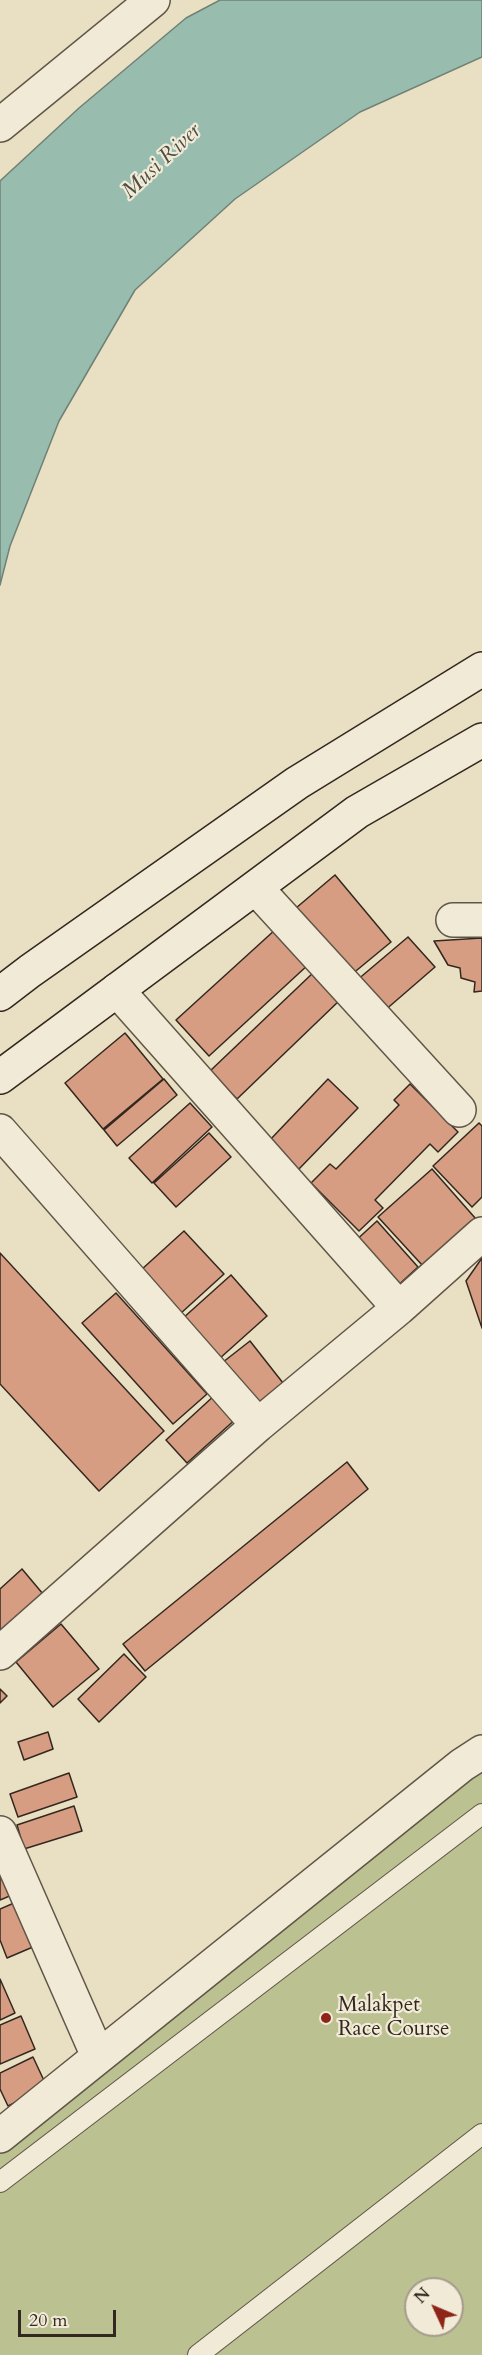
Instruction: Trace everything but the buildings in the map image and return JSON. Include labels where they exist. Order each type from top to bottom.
[{"type":"street","points":[[0,124],[153,0]]},
{"type":"street","points":[[0,994],[297,783],[482,669]]},
{"type":"street","points":[[0,1077],[357,812],[482,741]]},
{"type":"street","points":[[256,888],[459,1110]]},
{"type":"street","points":[[117,990],[399,1308]]},
{"type":"street","points":[[0,1131],[258,1425]]},
{"type":"street","points":[[0,1653],[258,1425],[399,1308],[482,1234]]},
{"type":"street","points":[[1,2133],[482,1752]]},
{"type":"street","points":[[0,1833],[98,2056]]},
{"type":"lane","points":[[0,2182],[482,1814]]},
{"type":"lane","points":[[198,2355],[482,2134]]},
{"type":"green space","name":"Malakpet Race Course","points":[[482,1770],[482,2355],[0,2355],[0,2153]]},
{"type":"water","name":"Musi River","points":[[220,0],[482,0],[482,57],[360,112],[235,199],[135,290],[59,421],[10,546],[0,585],[0,181],[79,108],[186,18]]},
{"type":"place","name":"Malakpet Race Course","points":[[326,2018]]}]
